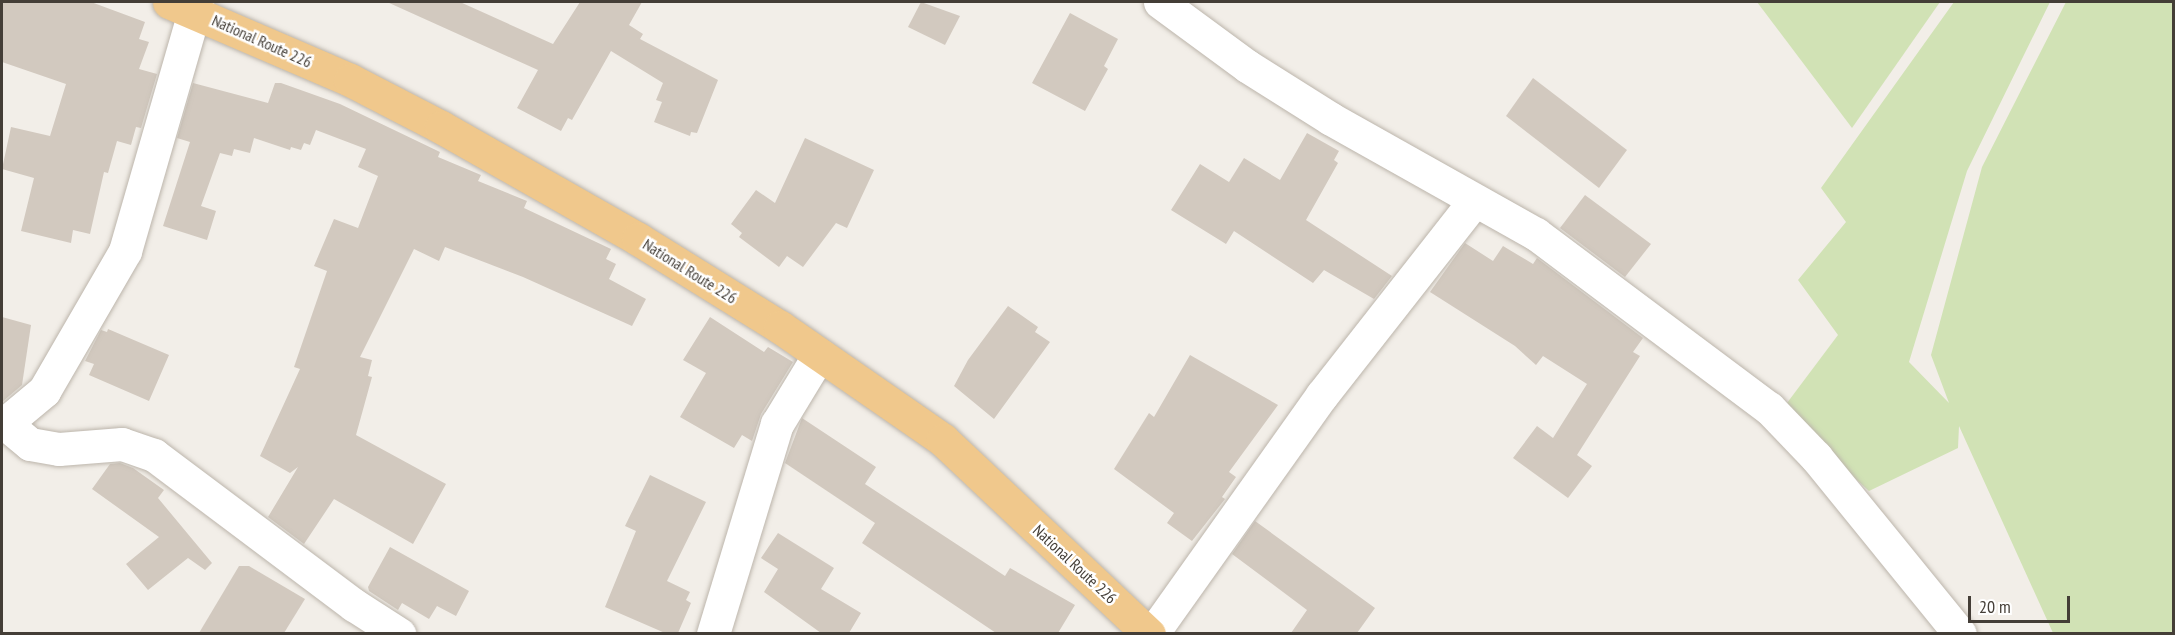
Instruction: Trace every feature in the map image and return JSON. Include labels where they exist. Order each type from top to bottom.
[{"type":"highway","name":"National Route 226","points":[[187,5],[350,80],[441,127],[638,238],[819,355],[943,440],[1151,633]]},
{"type":"street","points":[[1160,2],[1247,66],[1474,201],[1536,234],[1769,408],[1816,457],[1960,633]]},
{"type":"street","points":[[187,5],[125,251],[44,391],[4,425],[30,444],[59,448],[122,444],[154,455],[354,604],[399,633]]},
{"type":"street","points":[[1151,633],[1322,395],[1474,201]]},
{"type":"street","points":[[713,633],[777,424],[819,355]]},
{"type":"green space","points":[[1757,2],[1940,2],[1852,128]]},
{"type":"green space","points":[[1954,2],[2050,2],[1967,171],[1909,362],[1949,403],[1931,355],[1982,167],[2066,2],[2173,2],[2173,633],[2053,633],[1959,426],[1958,448],[1869,491],[1781,411],[1838,335],[1798,280],[1846,222],[1821,188]]},
{"type":"building","points":[[2,2],[91,2],[145,22],[139,39],[149,42],[139,69],[157,74],[141,128],[136,127],[131,145],[117,141],[108,173],[104,172],[90,234],[73,230],[71,243],[21,231],[34,178],[2,169],[11,127],[50,136],[66,84],[2,62]]},
{"type":"building","points":[[387,2],[460,2],[553,44],[580,2],[642,2],[629,25],[643,34],[640,39],[718,80],[697,133],[691,132],[690,136],[654,122],[662,102],[656,100],[663,83],[611,51],[572,120],[568,118],[561,131],[517,108],[538,70]]},
{"type":"building","points":[[921,2],[960,16],[945,45],[908,27]]},
{"type":"building","points":[[1070,13],[1118,39],[1104,66],[1108,69],[1085,111],[1032,83]]},
{"type":"building","points":[[1533,78],[1627,150],[1599,188],[1506,116]]},
{"type":"building","points":[[193,83],[268,103],[275,83],[281,83],[340,104],[440,152],[438,157],[481,175],[478,181],[527,201],[524,208],[611,249],[606,259],[616,264],[609,279],[646,299],[632,326],[523,277],[445,247],[439,261],[414,249],[360,357],[372,360],[368,376],[372,377],[356,435],[446,484],[413,544],[334,499],[304,544],[268,517],[298,467],[290,473],[260,456],[300,369],[294,367],[327,271],[314,266],[334,219],[358,228],[378,176],[358,167],[366,149],[316,130],[310,145],[304,143],[301,150],[291,147],[290,150],[254,138],[250,153],[234,149],[232,156],[220,153],[201,206],[216,211],[207,240],[163,226],[190,142],[177,138]]},
{"type":"building","points":[[1307,133],[1339,151],[1334,160],[1338,163],[1306,220],[1392,276],[1374,299],[1324,270],[1313,283],[1234,231],[1226,244],[1171,210],[1200,164],[1229,182],[1244,158],[1280,180]]},
{"type":"building","points":[[805,138],[874,170],[847,228],[836,223],[803,267],[787,256],[779,267],[739,237],[742,233],[731,224],[756,190],[775,203]]},
{"type":"building","points":[[1585,195],[1651,244],[1625,277],[1560,228]]},
{"type":"building","points":[[1465,243],[1493,261],[1503,246],[1533,264],[1537,258],[1643,338],[1633,352],[1640,356],[1577,455],[1592,466],[1568,498],[1513,458],[1537,426],[1553,438],[1587,384],[1543,356],[1536,365],[1515,346],[1430,292]]},
{"type":"building","points":[[1008,306],[1038,327],[1035,332],[1050,342],[994,419],[954,386],[968,360]]},
{"type":"building","points":[[2,317],[31,325],[22,385],[2,402]]},
{"type":"building","points":[[710,317],[764,352],[768,347],[793,362],[761,414],[752,441],[742,435],[734,448],[680,417],[706,373],[683,360]]},
{"type":"building","points":[[108,329],[169,355],[149,401],[89,375],[94,364],[85,361],[101,330],[107,332]]},
{"type":"building","points":[[1190,355],[1278,405],[1229,472],[1236,477],[1222,497],[1225,499],[1192,541],[1167,523],[1174,513],[1114,469],[1149,413],[1154,417]]},
{"type":"building","points":[[802,418],[876,467],[865,484],[1005,576],[1010,568],[1075,605],[1058,633],[996,633],[862,543],[875,523],[785,463]]},
{"type":"building","points":[[120,463],[133,468],[164,490],[158,498],[212,563],[205,570],[188,558],[148,590],[126,564],[159,537],[92,489],[110,464]]},
{"type":"building","points":[[650,475],[706,502],[667,581],[690,592],[686,600],[691,603],[678,633],[665,633],[605,607],[636,531],[625,526]]},
{"type":"building","points":[[1255,521],[1375,608],[1357,633],[1291,633],[1307,610],[1232,554]]},
{"type":"building","points":[[778,533],[834,568],[821,589],[861,613],[849,633],[821,633],[764,592],[778,569],[761,558]]},
{"type":"building","points":[[390,547],[469,591],[456,616],[437,606],[429,619],[402,603],[398,610],[369,591],[368,587]]},
{"type":"building","points":[[239,566],[249,566],[305,599],[284,633],[199,633]]}]
